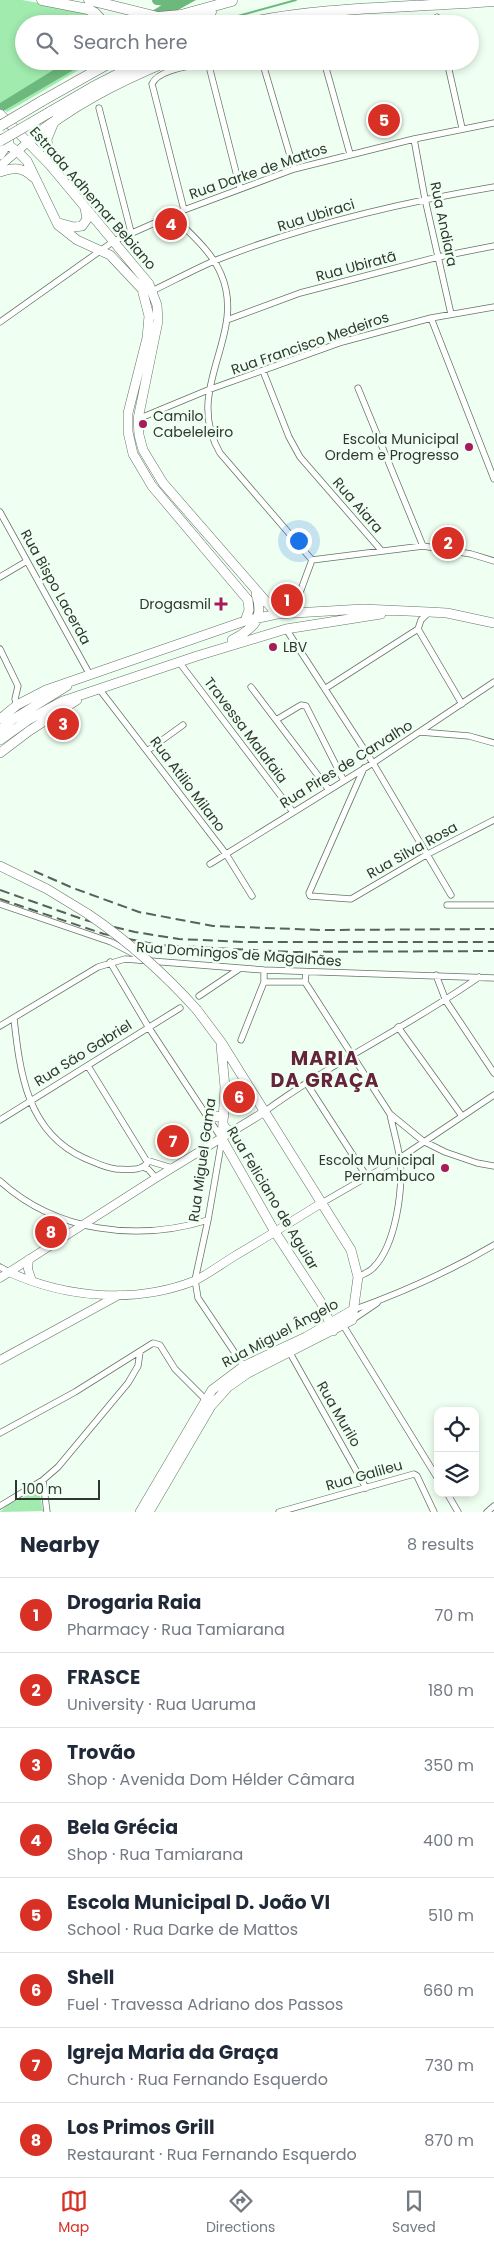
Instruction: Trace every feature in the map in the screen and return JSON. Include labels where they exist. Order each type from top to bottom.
[{"type":"highway","points":[[42,0],[88,9],[97,15]]},
{"type":"highway","points":[[89,0],[147,15]]},
{"type":"highway","points":[[197,15],[235,1]]},
{"type":"highway","points":[[290,15],[331,9],[494,3]]},
{"type":"highway","points":[[312,15],[331,9]]},
{"type":"highway","points":[[70,86],[86,70]]},
{"type":"highway","points":[[1,119],[42,101],[98,70]]},
{"type":"highway","points":[[28,142],[53,115],[93,87],[126,70]]},
{"type":"highway","points":[[3,142],[53,115],[147,70]]},
{"type":"main road","points":[[50,165],[48,139],[53,115]]},
{"type":"main road","name":"Estrada Adhemar Bebiano","points":[[1,119],[14,128],[50,165],[144,277],[152,291],[157,305],[158,330],[138,419],[139,435],[143,450],[163,483],[254,590],[277,614]]},
{"type":"main road","points":[[0,155],[3,142],[14,128]]},
{"type":"main road","name":"Estrada Adhemar Bebiano","points":[[3,142],[27,161],[55,221],[76,240],[102,250],[114,258],[139,285],[148,307],[147,338],[128,413],[128,432],[133,454],[152,486],[248,600],[250,610],[245,621]]},
{"type":"main road","points":[[0,172],[10,168],[23,169],[35,179]]},
{"type":"main road","points":[[55,221],[67,226],[82,226],[87,219],[84,205]]},
{"type":"main road","points":[[197,656],[242,635],[259,617],[259,603],[254,590]]},
{"type":"main road","points":[[0,719],[17,705],[46,690],[259,617],[277,614],[363,609],[429,612],[456,615],[494,623]]},
{"type":"main road","points":[[0,730],[63,701],[197,656],[286,629],[394,611]]},
{"type":"main road","points":[[142,656],[150,661],[148,673]]},
{"type":"main road","points":[[0,740],[16,723],[75,681]]},
{"type":"main road","points":[[0,753],[29,730],[88,694]]},
{"type":"main road","points":[[1,867],[69,902],[120,936],[159,969],[197,1010],[221,1042],[320,1204],[351,1250],[358,1277],[352,1320]]},
{"type":"main road","name":"Rua Miguel Gama","points":[[221,1042],[224,1078],[222,1139]]},
{"type":"main road","points":[[208,1117],[224,1120],[226,1129],[233,1132]]},
{"type":"main road","name":"Rua Feliciano de Aguiar","points":[[222,1139],[275,1232],[322,1304],[332,1327]]},
{"type":"main road","name":"Rua Miguel Ângelo","points":[[246,1370],[290,1353],[332,1327],[353,1310]]},
{"type":"main road","name":"Rua Miguel Ângelo","points":[[140,1512],[208,1402],[246,1370],[332,1327],[343,1325],[352,1320]]},
{"type":"main road","name":"Rua Miguel Ângelo","points":[[149,1512],[208,1402]]},
{"type":"street","points":[[173,70],[164,72],[153,81],[152,86],[184,210]]},
{"type":"street","points":[[212,70],[240,188]]},
{"type":"street","points":[[265,70],[294,169]]},
{"type":"street","points":[[327,70],[350,154]]},
{"type":"street","points":[[449,70],[462,128]]},
{"type":"street","points":[[99,108],[131,232]]},
{"type":"street","name":"Rua Darke de Mattos","points":[[0,322],[114,241],[184,210],[294,169],[414,138],[494,123]]},
{"type":"street","name":"Rua Andiara","points":[[414,138],[424,199],[451,314]]},
{"type":"street","points":[[0,166],[28,142]]},
{"type":"street","name":"Rua Ubiraci","points":[[152,291],[214,261],[320,225],[424,199],[494,187]]},
{"type":"street","points":[[172,215],[214,261],[221,275],[227,295],[227,320],[208,390],[208,426],[220,453],[312,560]]},
{"type":"street","name":"Rua Ubiratã","points":[[227,320],[300,293],[438,257],[494,246]]},
{"type":"street","name":"Rua Francisco Medeiros","points":[[138,419],[208,390],[342,342],[431,318],[494,307]]},
{"type":"street","points":[[431,318],[494,479]]},
{"type":"street","name":"Rua Aiara","points":[[263,371],[289,437],[300,457],[380,550]]},
{"type":"street","points":[[358,388],[423,546]]},
{"type":"street","name":"Rua Bispo Lacerda","points":[[0,512],[90,675]]},
{"type":"street","points":[[312,560],[423,546],[471,554],[494,561]]},
{"type":"street","points":[[292,614],[312,560]]},
{"type":"street","points":[[0,577],[28,561]]},
{"type":"street","points":[[416,611],[421,620]]},
{"type":"street","points":[[326,688],[418,629],[421,620],[429,612]]},
{"type":"street","points":[[286,629],[373,763],[451,895]]},
{"type":"street","points":[[418,629],[462,704]]},
{"type":"street","points":[[0,649],[18,686],[15,699],[17,705]]},
{"type":"street","name":"Travessa Malafaia","points":[[179,662],[293,812]]},
{"type":"street","name":"Rua Pires de Carvalho","points":[[210,864],[373,763],[494,682]]},
{"type":"street","points":[[250,687],[329,790]]},
{"type":"street","name":"Rua Atilio Milano","points":[[100,690],[226,854],[252,896]]},
{"type":"street","points":[[276,720],[301,705],[306,706],[344,781]]},
{"type":"street","points":[[147,751],[183,725]]},
{"type":"street","points":[[419,732],[469,736],[494,742]]},
{"type":"street","name":"Rua Silva Rosa","points":[[364,768],[309,893],[310,896],[341,900],[351,899],[426,855],[494,820]]},
{"type":"street","points":[[0,904],[111,942],[142,959]]},
{"type":"street","points":[[447,905],[494,905]]},
{"type":"street","name":"Rua Domingos de Magalhães","points":[[1,1025],[14,1019],[98,967],[125,959],[264,970],[494,978]]},
{"type":"street","name":"Rua Feliciano de Aguiar","points":[[110,962],[149,1028],[222,1139]]},
{"type":"street","points":[[200,996],[239,968]]},
{"type":"street","points":[[241,1040],[264,982],[264,970]]},
{"type":"street","points":[[306,972],[305,982],[390,1114],[423,1141],[460,1158],[494,1166]]},
{"type":"street","points":[[436,975],[446,1001],[494,1073]]},
{"type":"street","points":[[0,1278],[398,1027],[446,1001],[479,977]]},
{"type":"street","points":[[264,982],[305,982]]},
{"type":"street","name":"Rua São Gabriel","points":[[0,1120],[180,1008]]},
{"type":"street","points":[[14,1019],[21,1073],[29,1101],[48,1131],[74,1153],[112,1168],[142,1167],[148,1169],[156,1178]]},
{"type":"street","points":[[398,1027],[462,1116]]},
{"type":"street","points":[[88,1066],[148,1162],[172,1168]]},
{"type":"street","points":[[307,1084],[367,1177]]},
{"type":"street","points":[[0,1267],[32,1282],[72,1292],[118,1295],[152,1292],[195,1280],[400,1158],[494,1095]]},
{"type":"street","points":[[358,1277],[375,1266],[392,1235],[400,1188],[400,1158],[390,1114]]},
{"type":"street","name":"Rua Miguel Gama","points":[[195,1280],[222,1139]]},
{"type":"street","points":[[142,1167],[148,1162]]},
{"type":"street","points":[[0,1181],[36,1208],[63,1220],[82,1225],[120,1230],[156,1231],[180,1228],[208,1220]]},
{"type":"street","name":"Rua Miguel Ângelo","points":[[353,1310],[385,1298],[474,1257],[494,1245]]},
{"type":"street","points":[[29,1259],[28,1269],[32,1282]]},
{"type":"street","points":[[195,1280],[198,1298],[246,1370]]},
{"type":"street","points":[[0,1360],[118,1295]]},
{"type":"street","name":"Rua Miguel Ângelo","points":[[352,1320],[385,1298]]},
{"type":"street","points":[[343,1325],[434,1473]]},
{"type":"street","points":[[0,1433],[75,1392],[153,1343],[160,1345],[175,1369],[208,1402]]},
{"type":"street","points":[[0,1506],[43,1480],[58,1467],[128,1383],[134,1374],[140,1352]]},
{"type":"street","name":"Rua Murilo","points":[[290,1353],[366,1488]]},
{"type":"street","name":"Rua Galileu","points":[[279,1512],[411,1474],[416,1475],[434,1512]]},
{"type":"street","points":[[43,1480],[47,1512]]},
{"type":"street","points":[[449,1497],[458,1512]]},
{"type":"street","points":[[487,1512],[494,1506]]},
{"type":"shaded area","points":[[0,0],[22,0],[83,11],[89,15],[15,15],[15,70],[79,70],[7,112],[0,106]]},
{"type":"shaded area","points":[[170,0],[196,0],[169,15],[146,15]]},
{"type":"shaded area","points":[[53,70],[74,70],[0,113],[0,103]]},
{"type":"shaded area","points":[[39,1489],[43,1511],[0,1512],[8,1505]]},
{"type":"waterway","points":[[157,0],[179,2]]},
{"type":"waterway","points":[[242,15],[296,0]]},
{"type":"railway","points":[[34,871],[73,888],[139,912],[213,926],[321,930],[494,929]]},
{"type":"railway","points":[[0,890],[85,920],[135,932],[179,939],[245,942],[494,942]]},
{"type":"railway","points":[[0,899],[104,934],[158,945],[292,952],[494,951]]},
{"type":"place","name":"Escola Municipal D. João VI","points":[[384,120]]},
{"type":"place","name":"Bela Grécia","points":[[171,224]]},
{"type":"place","name":"Camilo Cabeleleiro","points":[[143,424]]},
{"type":"place","name":"Escola Municipal Ordem e Progresso","points":[[469,447]]},
{"type":"place","name":"FRASCE","points":[[448,543]]},
{"type":"place","name":"Drogaria Raia","points":[[287,600]]},
{"type":"place","name":"Drogasmil","points":[[221,604]]},
{"type":"place","name":"LBV","points":[[273,647]]},
{"type":"place","name":"Trovão","points":[[63,724]]},
{"type":"place","name":"Shell","points":[[239,1097]]},
{"type":"place","name":"Igreja Maria da Graça","points":[[173,1141]]},
{"type":"place","name":"Escola Municipal Pernambuco","points":[[445,1168]]},
{"type":"place","name":"Los Primos Grill","points":[[51,1232]]},
{"type":"district","name":"MARIA DA GRAÇA","points":[[325,1069]]}]
